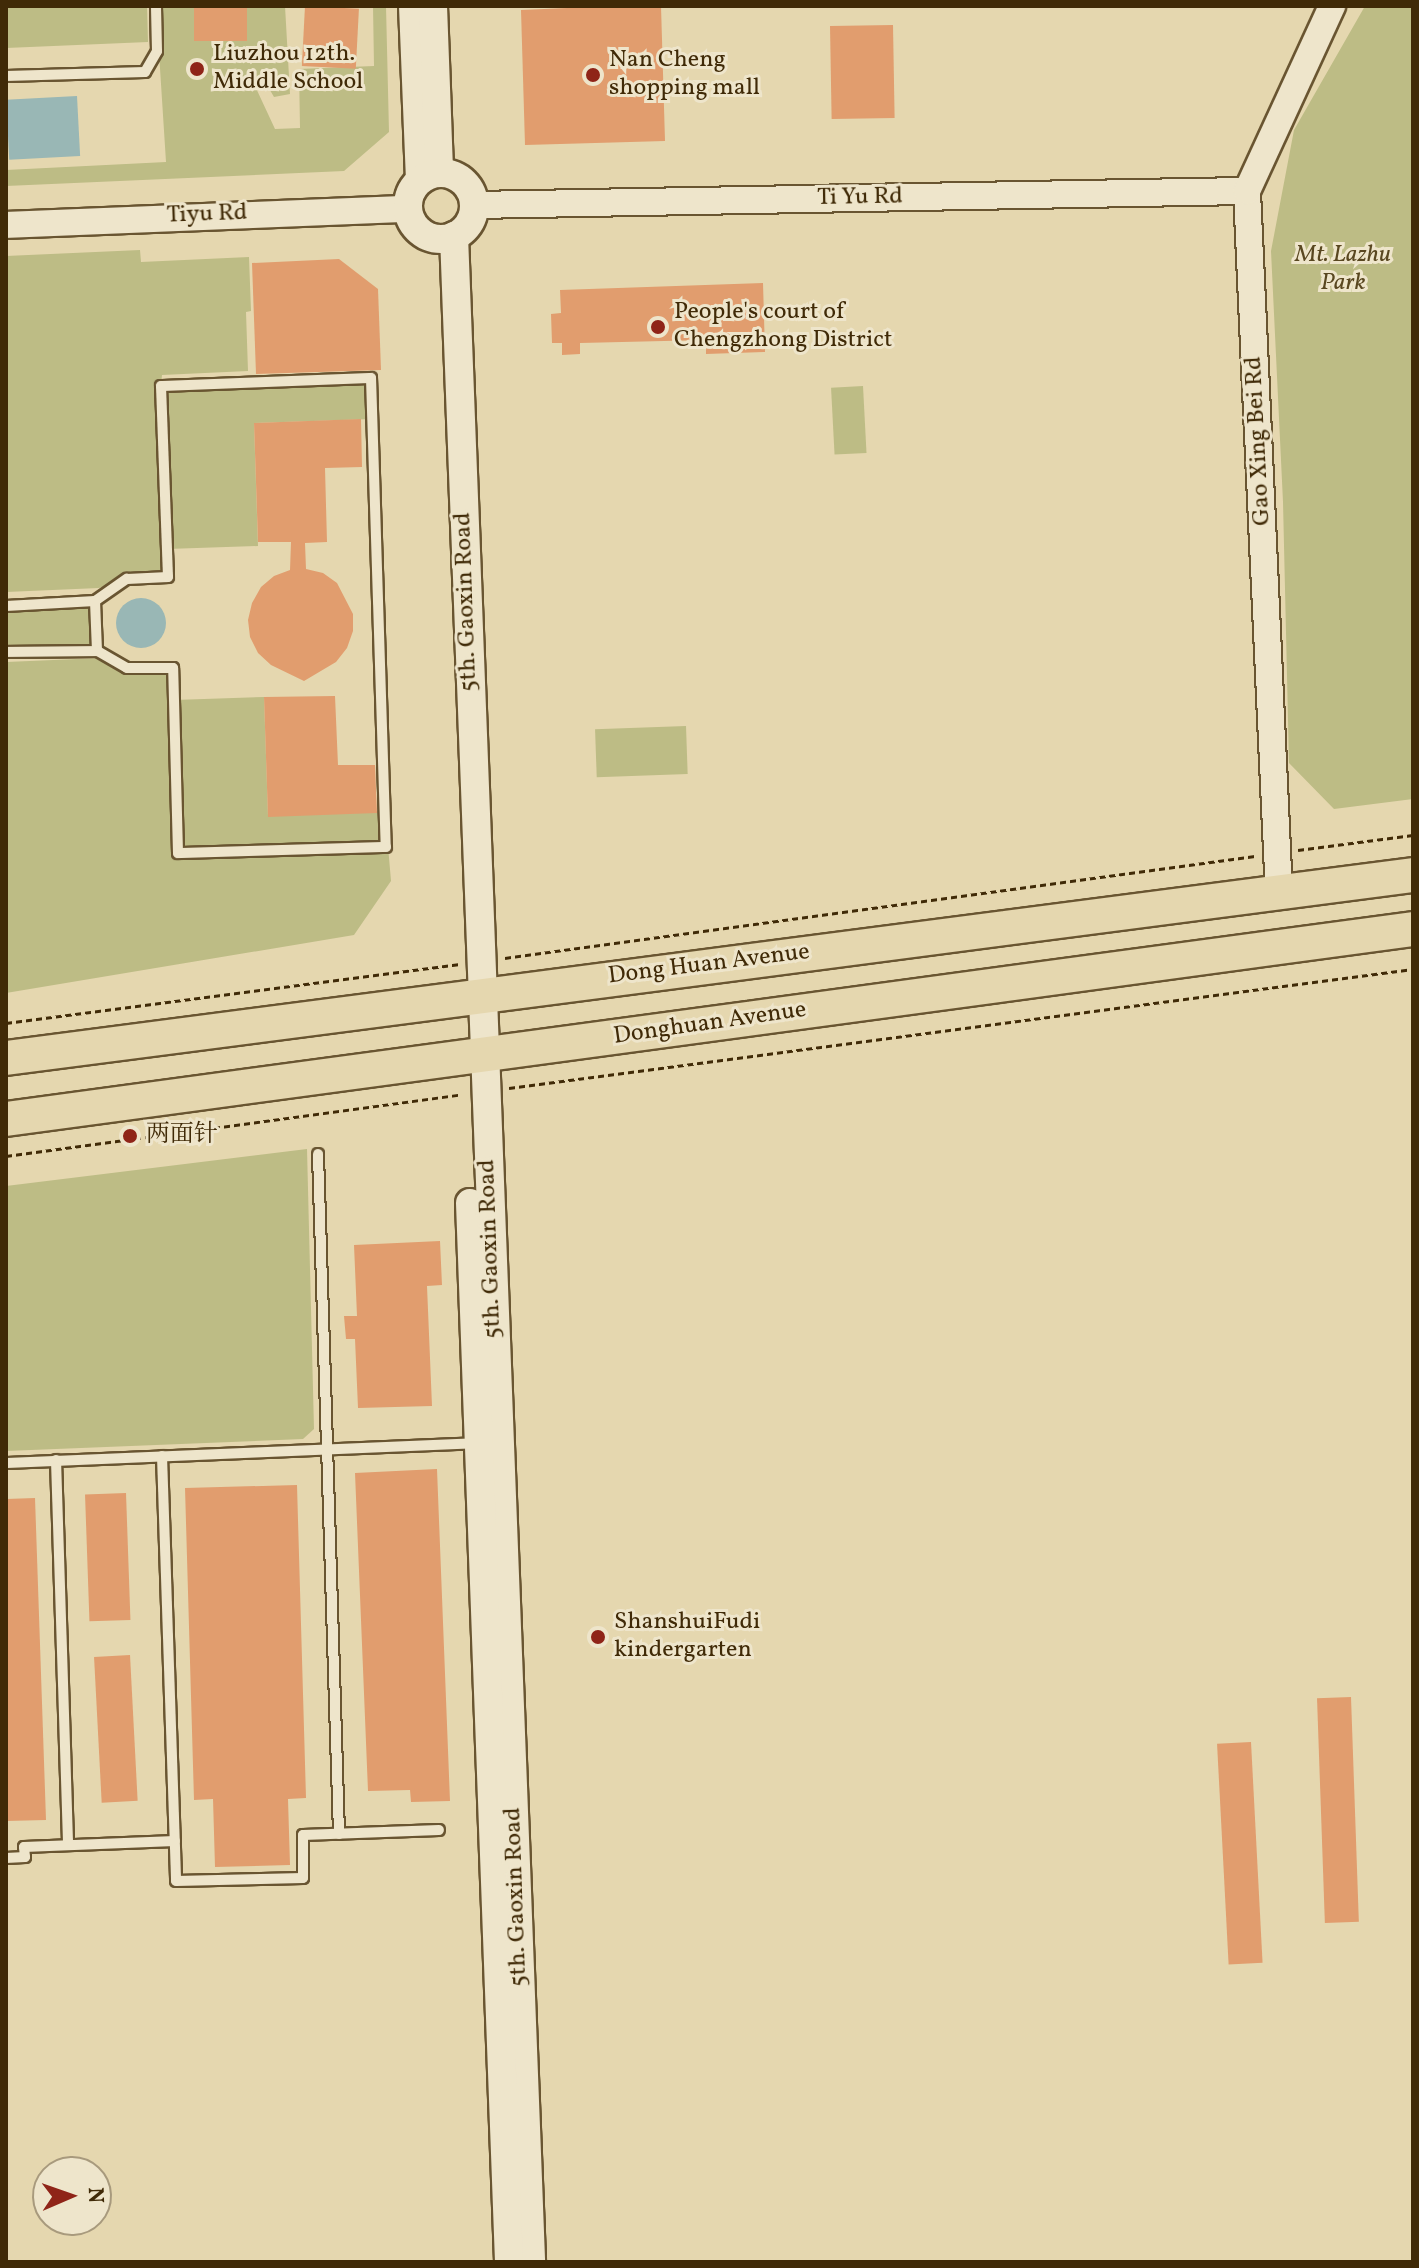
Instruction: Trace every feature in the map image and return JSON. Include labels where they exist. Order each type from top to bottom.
[{"type":"highway","name":"Dong Huan Avenue","points":[[6,1058],[472,979],[1279,894],[1413,875]]},
{"type":"highway","name":"Donghuan Avenue","points":[[6,1119],[1413,929]]},
{"type":"main road","points":[[413,6],[429,176]]},
{"type":"main road","points":[[429,176],[433,6]]},
{"type":"main road","points":[[429,176],[463,181],[474,205],[470,222],[445,237],[415,227],[408,209],[413,188],[429,176]]},
{"type":"main road","name":"5th. Gaoxin Road","points":[[445,237],[474,1056],[531,2262]]},
{"type":"main road","name":"5th. Gaoxin Road","points":[[476,1092],[479,1443],[509,2262]]},
{"type":"street","name":"Gao Xing Bei Rd","points":[[1279,894],[1247,191],[1332,6]]},
{"type":"street","name":"Ti Yu Rd","points":[[474,205],[1247,191]]},
{"type":"street","name":"Tiyu Rd","points":[[6,225],[408,209]]},
{"type":"lane","points":[[6,76],[145,72],[157,51],[156,6]]},
{"type":"lane","points":[[6,606],[95,601],[127,579],[168,577],[161,386],[371,378],[386,847],[178,853],[173,668],[127,668],[97,651],[6,652]]},
{"type":"lane","points":[[95,601],[97,651]]},
{"type":"lane","points":[[318,1154],[339,1834]]},
{"type":"lane","points":[[6,1463],[479,1443]]},
{"type":"lane","points":[[162,1456],[176,1881],[303,1878],[303,1835],[439,1830]]},
{"type":"lane","points":[[56,1460],[68,1845]]},
{"type":"lane","points":[[6,1858],[25,1857],[24,1847],[175,1841]]},
{"type":"path","points":[[6,1023],[472,979],[1278,853],[1413,835]]},
{"type":"path","points":[[6,1156],[1413,969]]},
{"type":"green space","points":[[6,6],[147,6],[148,42],[6,48]]},
{"type":"green space","points":[[156,6],[204,6],[194,7],[195,41],[247,39],[247,6],[285,6],[290,94],[274,97],[267,85],[255,86],[275,129],[300,128],[299,69],[374,66],[373,6],[386,6],[389,132],[344,171],[6,186],[6,170],[166,162]]},
{"type":"green space","name":"Mt. Lazhu Park","points":[[1365,6],[1413,6],[1413,799],[1334,809],[1289,763],[1283,502],[1271,251],[1294,130]]},
{"type":"green space","points":[[140,250],[141,262],[249,257],[251,311],[246,312],[248,371],[162,375],[161,385],[371,378],[372,419],[254,423],[258,546],[167,549],[168,577],[127,579],[99,588],[6,592],[6,256]]},
{"type":"green space","points":[[863,386],[867,453],[835,455],[831,388]]},
{"type":"green space","points":[[95,601],[97,651],[6,648],[6,611]]},
{"type":"green space","points":[[101,658],[127,668],[173,668],[174,700],[264,697],[268,816],[385,811],[391,881],[354,935],[6,993],[6,662]]},
{"type":"green space","points":[[686,726],[688,774],[597,777],[595,729]]},
{"type":"green space","points":[[307,1149],[314,1429],[303,1439],[6,1451],[6,1186]]},
{"type":"water","points":[[77,96],[80,156],[9,160],[6,100]]},
{"type":"water","points":[[141,598],[159,605],[166,623],[159,641],[141,648],[123,641],[116,623],[123,605]]},
{"type":"building","points":[[194,6],[247,6],[247,41],[194,41]]},
{"type":"building","points":[[305,6],[359,9],[356,69],[302,66]]},
{"type":"building","name":"Nan Cheng shopping mall","points":[[661,6],[665,141],[525,145],[521,10]]},
{"type":"building","points":[[893,25],[895,118],[832,119],[830,26]]},
{"type":"building","points":[[339,259],[378,289],[381,370],[256,374],[252,263]]},
{"type":"building","name":"People's court of Chengzhong District","points":[[763,283],[765,352],[706,354],[706,340],[580,343],[580,354],[562,355],[562,343],[552,343],[551,314],[561,313],[560,290]]},
{"type":"building","points":[[361,419],[362,467],[325,468],[327,542],[305,543],[306,569],[323,573],[337,583],[353,614],[353,631],[347,648],[336,662],[304,681],[271,665],[258,653],[250,637],[248,620],[252,603],[261,587],[274,576],[290,570],[291,542],[258,542],[254,423]]},
{"type":"building","points":[[335,696],[338,765],[375,765],[377,813],[268,817],[264,697]]},
{"type":"building","points":[[440,1241],[442,1285],[427,1286],[432,1406],[358,1408],[355,1339],[346,1339],[344,1316],[357,1316],[354,1245]]},
{"type":"building","points":[[437,1469],[450,1801],[411,1802],[410,1790],[368,1791],[355,1473]]},
{"type":"building","points":[[297,1485],[306,1798],[288,1799],[290,1865],[215,1867],[213,1799],[194,1800],[185,1488]]},
{"type":"building","points":[[126,1493],[130,1620],[89,1621],[85,1494]]},
{"type":"building","points":[[35,1498],[46,1820],[6,1821],[6,1499]]},
{"type":"building","points":[[130,1655],[138,1801],[102,1803],[94,1657]]},
{"type":"building","points":[[1351,1697],[1359,1922],[1325,1923],[1317,1698]]},
{"type":"building","points":[[1251,1742],[1263,1963],[1229,1964],[1217,1744]]},
{"type":"place","name":"Liuzhou 12th. Middle School","points":[[197,69]]},
{"type":"place","name":"Nan Cheng shopping mall","points":[[593,75]]},
{"type":"place","name":"People's court of Chengzhong District","points":[[658,327]]},
{"type":"place","name":"两面针","points":[[130,1136]]},
{"type":"place","name":"ShanshuiFudi kindergarten","points":[[598,1637]]}]
